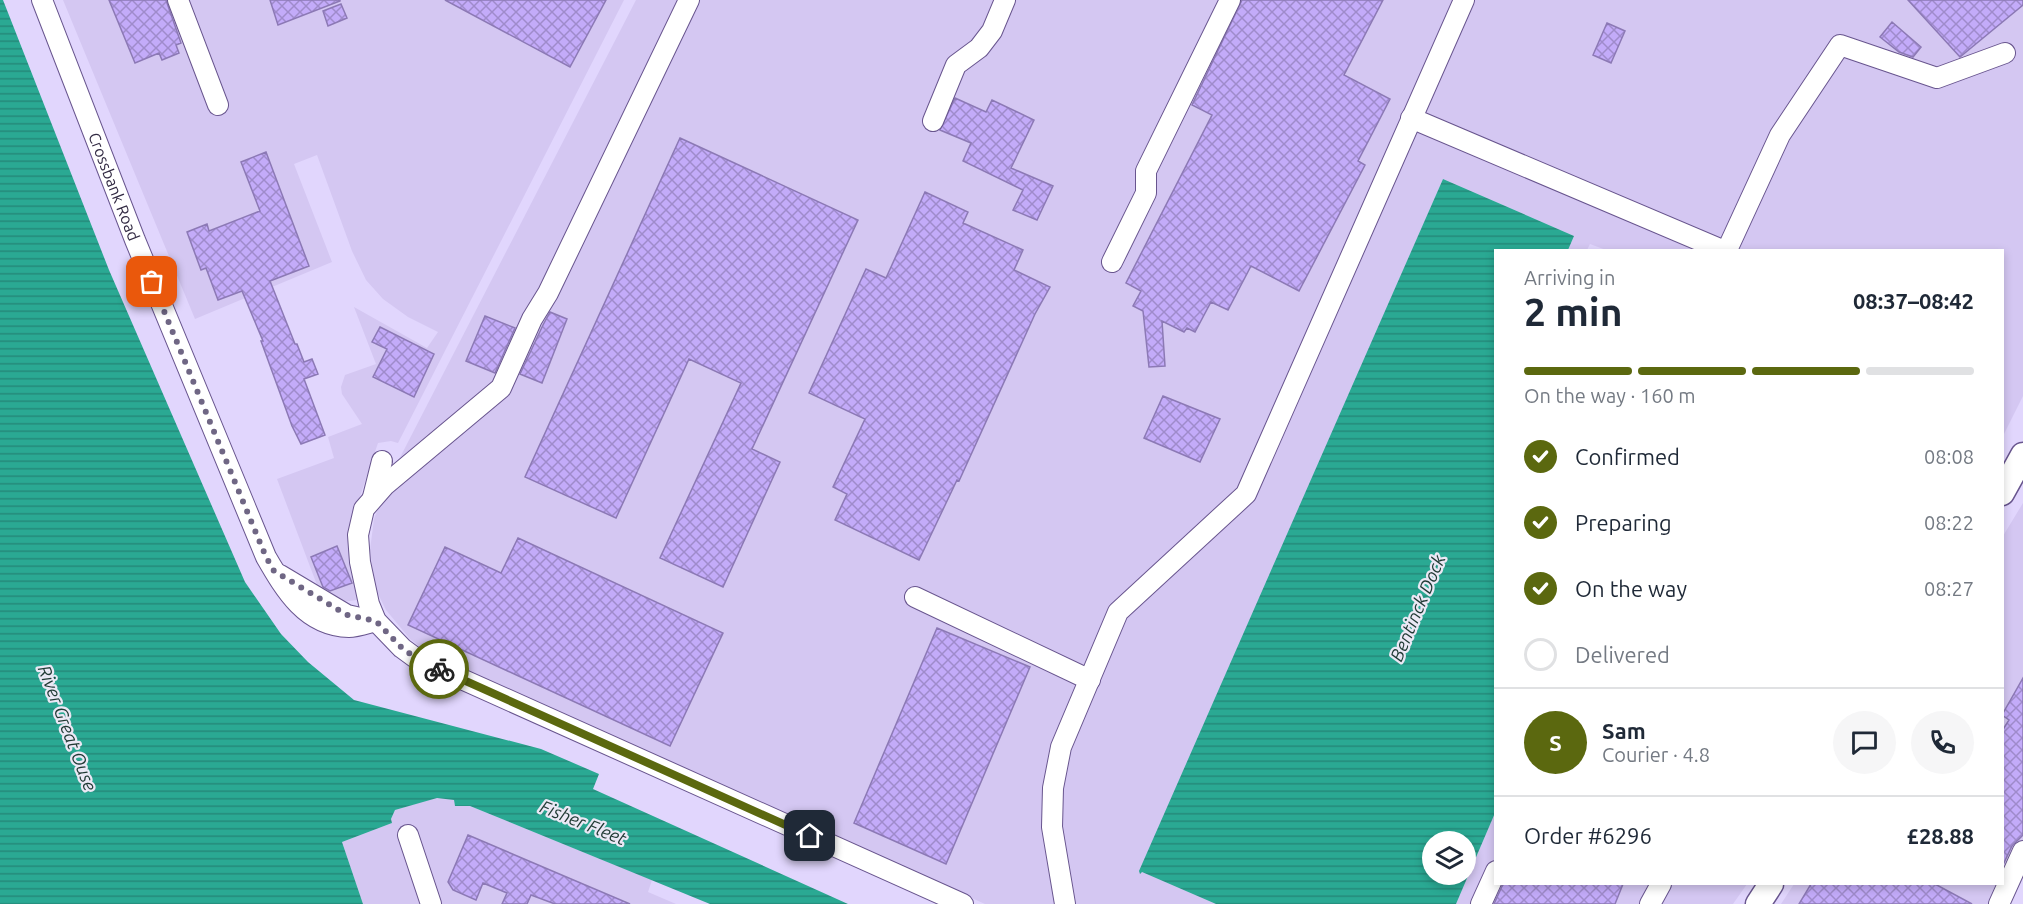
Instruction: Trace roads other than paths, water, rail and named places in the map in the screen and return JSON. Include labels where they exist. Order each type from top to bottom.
[{"type":"main road","points":[[2004,489],[2023,455]]},
{"type":"main road","points":[[1758,904],[1770,885]]},
{"type":"street","name":"Crossbank Road","points":[[42,0],[135,240],[274,571],[294,602],[310,615],[329,623],[349,627],[376,621]]},
{"type":"street","points":[[178,0],[218,105]]},
{"type":"street","points":[[689,0],[501,388],[385,485],[364,509],[358,535],[363,584],[369,604],[376,621],[402,648],[417,659],[963,904]]},
{"type":"street","points":[[933,121],[956,65],[979,48],[992,31],[1005,0]]},
{"type":"street","points":[[1112,262],[1146,193],[1146,171],[1230,0]]},
{"type":"street","points":[[1065,904],[1052,827],[1053,788],[1061,747],[1118,612],[1246,494],[1464,0]]},
{"type":"street","points":[[1727,249],[1780,135],[1840,45],[1937,78],[2006,53]]},
{"type":"street","points":[[1411,118],[1720,249]]},
{"type":"street","points":[[373,497],[382,461]]},
{"type":"street","points":[[915,597],[1090,680]]},
{"type":"street","points":[[408,835],[432,904]]},
{"type":"street","points":[[1999,904],[2023,851]]},
{"type":"street","points":[[1481,904],[1494,875]]},
{"type":"street","points":[[1650,904],[1660,885]]},
{"type":"water","points":[[0,0],[3,0],[109,270],[245,582],[281,634],[308,662],[354,700],[541,749],[599,774],[593,789],[848,904],[710,904],[470,806],[455,806],[454,800],[437,798],[395,810],[391,819],[392,823],[342,842],[363,904],[0,904]]},
{"type":"water","name":"Bentinck Dock","points":[[1443,179],[1574,236],[1568,249],[1494,249],[1494,815],[1476,857],[1476,831],[1422,831],[1422,885],[1464,885],[1456,904],[1216,904],[1142,872],[1140,874],[1139,871]]},
{"type":"water label","name":"River Great Ouse","points":[[67,728]]},
{"type":"water label","name":"Fisher Fleet","points":[[583,823]]}]
